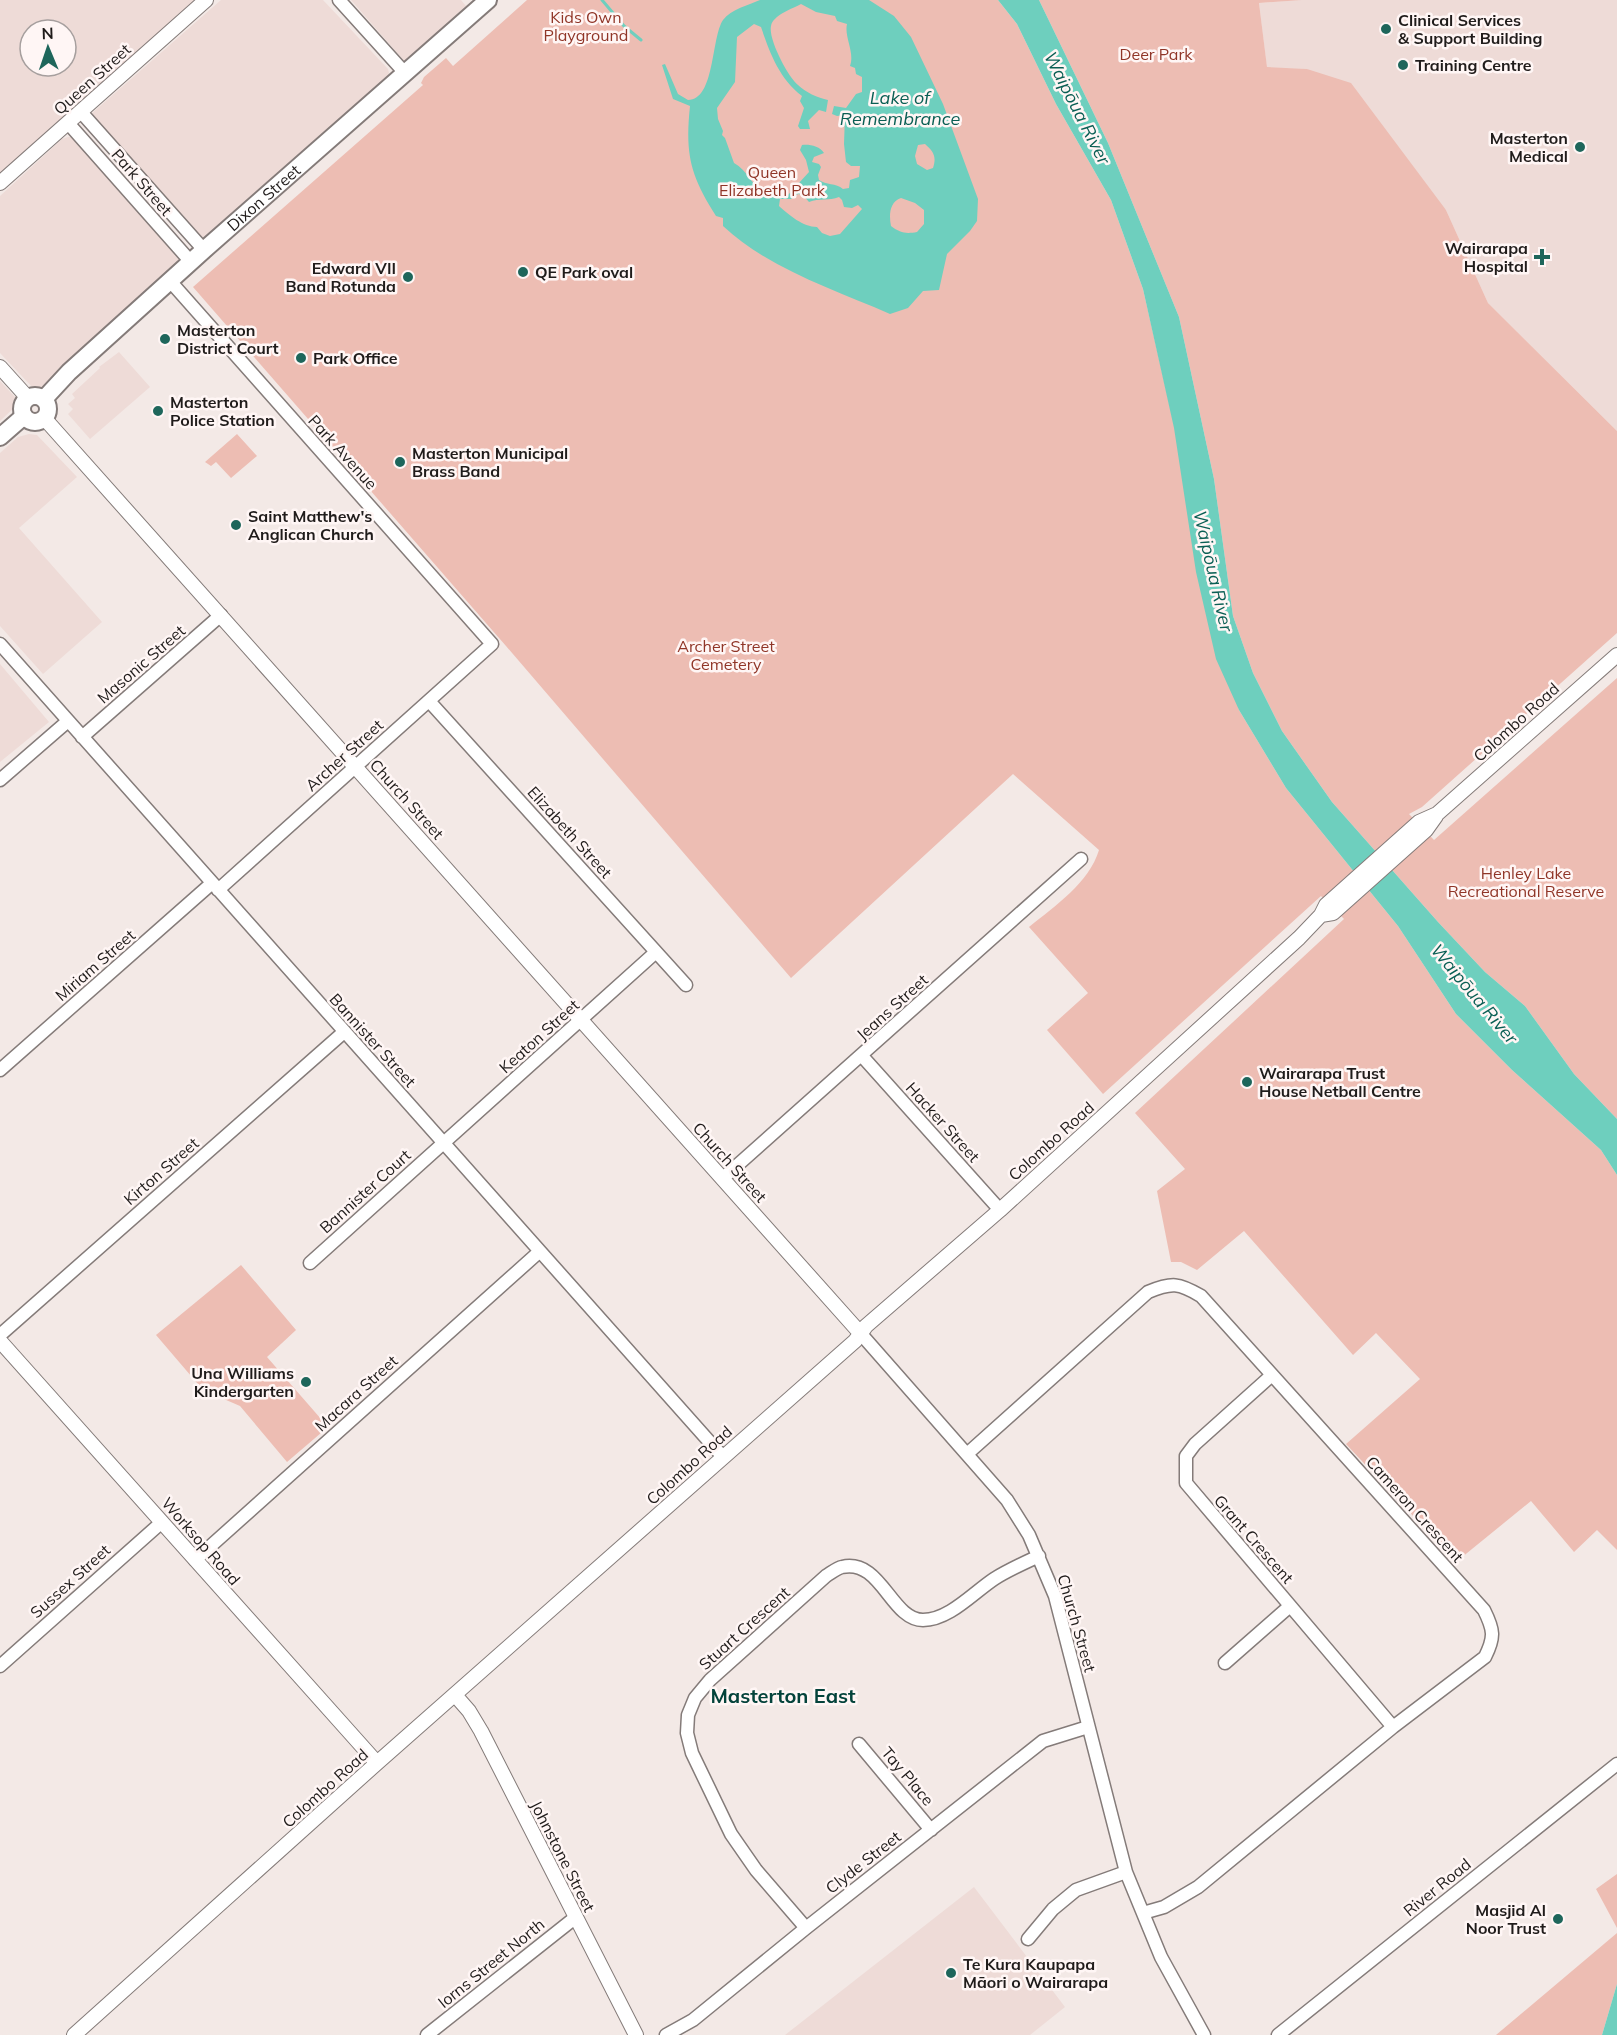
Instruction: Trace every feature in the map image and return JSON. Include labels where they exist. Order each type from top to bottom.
[{"type":"main road","name":"Dixon Street","points":[[36,399],[489,0]]},
{"type":"main road","points":[[36,399],[49,409],[45,419],[35,423],[24,416],[22,406],[36,399]]},
{"type":"main road","points":[[0,437],[24,416]]},
{"type":"street","name":"Queen Street","points":[[0,183],[206,0]]},
{"type":"street","points":[[339,0],[405,73]]},
{"type":"street","name":"Park Street","points":[[81,111],[204,250]]},
{"type":"street","name":"Park Street","points":[[68,123],[191,262]]},
{"type":"street","name":"Park Avenue","points":[[170,281],[492,644]]},
{"type":"street","points":[[0,367],[36,399]]},
{"type":"street","name":"Church Street","points":[[45,419],[723,1178],[1007,1500],[1029,1535],[1055,1596],[1126,1872],[1161,1957],[1204,2035]]},
{"type":"street","name":"Masonic Street","points":[[82,737],[221,615]]},
{"type":"street","name":"Bannister Street","points":[[0,644],[723,1457]]},
{"type":"street","name":"Archer Street","points":[[214,887],[356,766],[492,644]]},
{"type":"street","name":"Colombo Road","points":[[74,2035],[377,1763],[849,1347],[866,1326],[1000,1210],[1327,911],[1617,655]]},
{"type":"street","name":"Elizabeth Street","points":[[429,701],[686,985]]},
{"type":"street","points":[[0,780],[68,721]]},
{"type":"street","name":"Jeans Street","points":[[723,1178],[1081,860]]},
{"type":"street","name":"Miriam Street","points":[[0,1070],[214,887]]},
{"type":"street","name":"Keaton Street","points":[[442,1143],[656,952]]},
{"type":"street","name":"Kirton Street","points":[[0,1335],[344,1032]]},
{"type":"street","name":"Hacker Street","points":[[862,1056],[1000,1210]]},
{"type":"street","name":"Bannister Court","points":[[310,1263],[442,1143]]},
{"type":"street","name":"Macara Street","points":[[195,1560],[539,1252]]},
{"type":"street","name":"Cameron Crescent","points":[[968,1454],[1148,1292],[1164,1285],[1182,1285],[1201,1296],[1484,1610],[1492,1627],[1492,1643],[1485,1657],[1393,1727],[1198,1887],[1164,1907],[1143,1912]]},
{"type":"street","name":"Worksop Road","points":[[3,1350],[162,1522],[377,1763]]},
{"type":"street","name":"Grant Crescent","points":[[1272,1375],[1195,1444],[1186,1456],[1186,1483],[1393,1727]]},
{"type":"street","name":"Sussex Street","points":[[0,1666],[162,1522]]},
{"type":"street","name":"Stuart Crescent","points":[[806,1928],[756,1870],[731,1834],[692,1754],[687,1733],[688,1715],[695,1698],[710,1680],[826,1575],[841,1567],[856,1566],[870,1573],[907,1614],[920,1620],[935,1618],[948,1612],[995,1578],[1039,1556]]},
{"type":"street","points":[[1225,1663],[1290,1606]]},
{"type":"street","name":"Johnstone Street","points":[[456,1695],[481,1731],[636,2035]]},
{"type":"street","name":"Clyde Street","points":[[666,2035],[693,2020],[1043,1741],[1088,1727]]},
{"type":"street","name":"Tay Place","points":[[859,1744],[931,1830]]},
{"type":"street","name":"River Road","points":[[1278,2035],[1617,1764]]},
{"type":"street","points":[[1028,1939],[1053,1909],[1076,1890],[1126,1872]]},
{"type":"street","name":"Iorns Street North","points":[[427,2035],[576,1917]]},
{"type":"shaded area","points":[[0,0],[198,0],[0,174]]},
{"type":"shaded area","points":[[221,0],[323,0],[388,69],[389,73],[203,239],[91,118],[91,114]]},
{"type":"shaded area","points":[[351,0],[461,0],[466,6],[405,62]]},
{"type":"shaded area","name":"Wairarapa Hospital","points":[[1302,0],[1617,0],[1617,431],[1488,303],[1446,210],[1307,69],[1267,68],[1259,3]]},
{"type":"shaded area","points":[[72,137],[179,258],[42,389],[35,390],[0,353],[0,196],[62,139]]},
{"type":"shaded area","points":[[119,352],[150,387],[90,439],[68,414],[73,409],[68,404],[75,398],[72,394],[99,367]]},
{"type":"shaded area","points":[[0,381],[15,397],[17,405],[0,421]]},
{"type":"shaded area","points":[[29,434],[37,435],[77,477],[19,528],[102,622],[43,674],[0,626],[0,453],[18,437]]},
{"type":"shaded area","points":[[0,664],[49,722],[0,762]]},
{"type":"shaded area","name":"Te Kura Kaupapa Māori o Wairarapa","points":[[974,1887],[1065,2007],[1030,2035],[785,2035]]},
{"type":"green space","points":[[527,0],[998,0],[1017,24],[1056,104],[1111,200],[1143,289],[1239,710],[1286,788],[1398,926],[1456,1014],[1512,1070],[1601,1150],[1617,1175],[1617,1550],[1597,1530],[1574,1552],[1531,1501],[1456,1562],[1346,1444],[1420,1379],[1376,1333],[1353,1355],[1244,1231],[1197,1270],[1181,1262],[1171,1262],[1157,1191],[1185,1169],[1135,1113],[1344,919],[1321,896],[1103,1094],[1047,1030],[1088,993],[1029,927],[1070,893],[1088,873],[1099,850],[1013,774],[791,978],[193,287],[423,85],[421,83],[424,77],[446,58],[453,66]]},
{"type":"green space","points":[[1039,0],[1302,0],[1259,3],[1267,67],[1307,69],[1351,83],[1446,210],[1488,303],[1617,431],[1617,633],[1422,807],[1409,814],[1434,840],[1617,678],[1617,1119],[1574,1074],[1525,1006],[1485,972],[1332,802],[1282,731],[1253,673],[1233,616],[1214,479],[1179,317],[1108,143]]},
{"type":"green space","points":[[237,434],[257,456],[231,478],[216,462],[211,466],[205,462]]},
{"type":"green space","points":[[241,1265],[296,1330],[267,1357],[328,1427],[287,1462],[240,1406],[203,1390],[156,1335]]},
{"type":"green space","points":[[1617,1874],[1617,1928],[1596,1889]]},
{"type":"green space","points":[[1617,1933],[1617,1984],[1602,2035],[1496,2035]]},
{"type":"water","name":"Lake of Remembrance","points":[[760,0],[869,0],[894,16],[911,37],[943,104],[978,199],[977,221],[947,254],[939,290],[923,291],[908,308],[890,314],[802,277],[760,254],[723,226],[723,218],[716,216],[700,188],[689,151],[690,106],[673,99],[662,65],[665,64],[678,94],[688,100],[697,97],[708,79],[716,40],[723,20],[735,10]],"holes":[[[801,4],[816,12],[835,16],[837,21],[847,24],[850,66],[855,68],[856,74],[862,77],[862,92],[856,94],[846,108],[834,106],[832,114],[845,115],[846,162],[851,166],[860,166],[859,177],[850,180],[849,188],[843,189],[819,180],[821,167],[812,162],[814,157],[824,153],[814,146],[802,145],[800,150],[809,172],[788,195],[778,190],[773,190],[769,195],[764,193],[734,163],[722,135],[717,108],[735,82],[737,37],[754,24],[761,27],[781,73],[802,96],[800,101],[804,108],[798,126],[800,129],[810,129],[808,121],[819,110],[826,112],[828,100],[801,88],[789,74],[780,57],[771,32],[772,22]],[[925,144],[932,152],[935,160],[933,168],[927,170],[917,164],[915,156],[918,145]],[[798,194],[803,195],[809,202],[839,197],[844,207],[852,208],[858,205],[862,209],[840,234],[830,236],[822,233],[817,227],[796,220],[779,206],[780,199],[791,199]],[[901,198],[915,203],[924,210],[924,224],[917,232],[903,232],[891,226],[891,210]]]},
{"type":"water","name":"Waipōua River","points":[[998,0],[1039,0],[1108,143],[1179,317],[1214,479],[1233,616],[1253,673],[1282,731],[1332,802],[1485,972],[1525,1006],[1574,1074],[1617,1119],[1617,1175],[1601,1150],[1512,1070],[1456,1014],[1398,926],[1286,788],[1239,710],[1216,659],[1196,572],[1174,428],[1143,289],[1111,200],[1056,104],[1017,24]]},
{"type":"water","points":[[1617,1984],[1617,2035],[1602,2035]]},
{"type":"waterway","points":[[602,0],[624,26],[641,40]]},
{"type":"place","name":"Clinical Services & Support Building","points":[[1386,29]]},
{"type":"place","name":"Training Centre","points":[[1403,65]]},
{"type":"place","name":"Masterton Medical","points":[[1580,147]]},
{"type":"place","name":"Wairarapa Hospital","points":[[1542,257]]},
{"type":"place","name":"QE Park oval","points":[[523,272]]},
{"type":"place","name":"Edward VII Band Rotunda","points":[[408,277]]},
{"type":"place","name":"Masterton District Court","points":[[165,339]]},
{"type":"place","name":"Park Office","points":[[301,358]]},
{"type":"place","name":"Masterton Police Station","points":[[158,411]]},
{"type":"place","name":"Masterton Municipal Brass Band","points":[[400,462]]},
{"type":"place","name":"Saint Matthew's Anglican Church","points":[[236,525]]},
{"type":"place","name":"Wairarapa Trust House Netball Centre","points":[[1247,1082]]},
{"type":"place","name":"Una Williams Kindergarten","points":[[306,1382]]},
{"type":"place","name":"Masjid Al Noor Trust","points":[[1558,1919]]},
{"type":"place","name":"Te Kura Kaupapa Māori o Wairarapa","points":[[951,1973]]},
{"type":"district","name":"Masterton East","points":[[783,1696]]},
{"type":"park label","name":"Kids Own Playground","points":[[586,26]]},
{"type":"park label","name":"Deer Park","points":[[1156,54]]},
{"type":"park label","name":"Queen Elizabeth Park","points":[[772,181]]},
{"type":"park label","name":"Archer Street Cemetery","points":[[726,655]]},
{"type":"park label","name":"Henley Lake Recreational Reserve","points":[[1526,882]]}]
